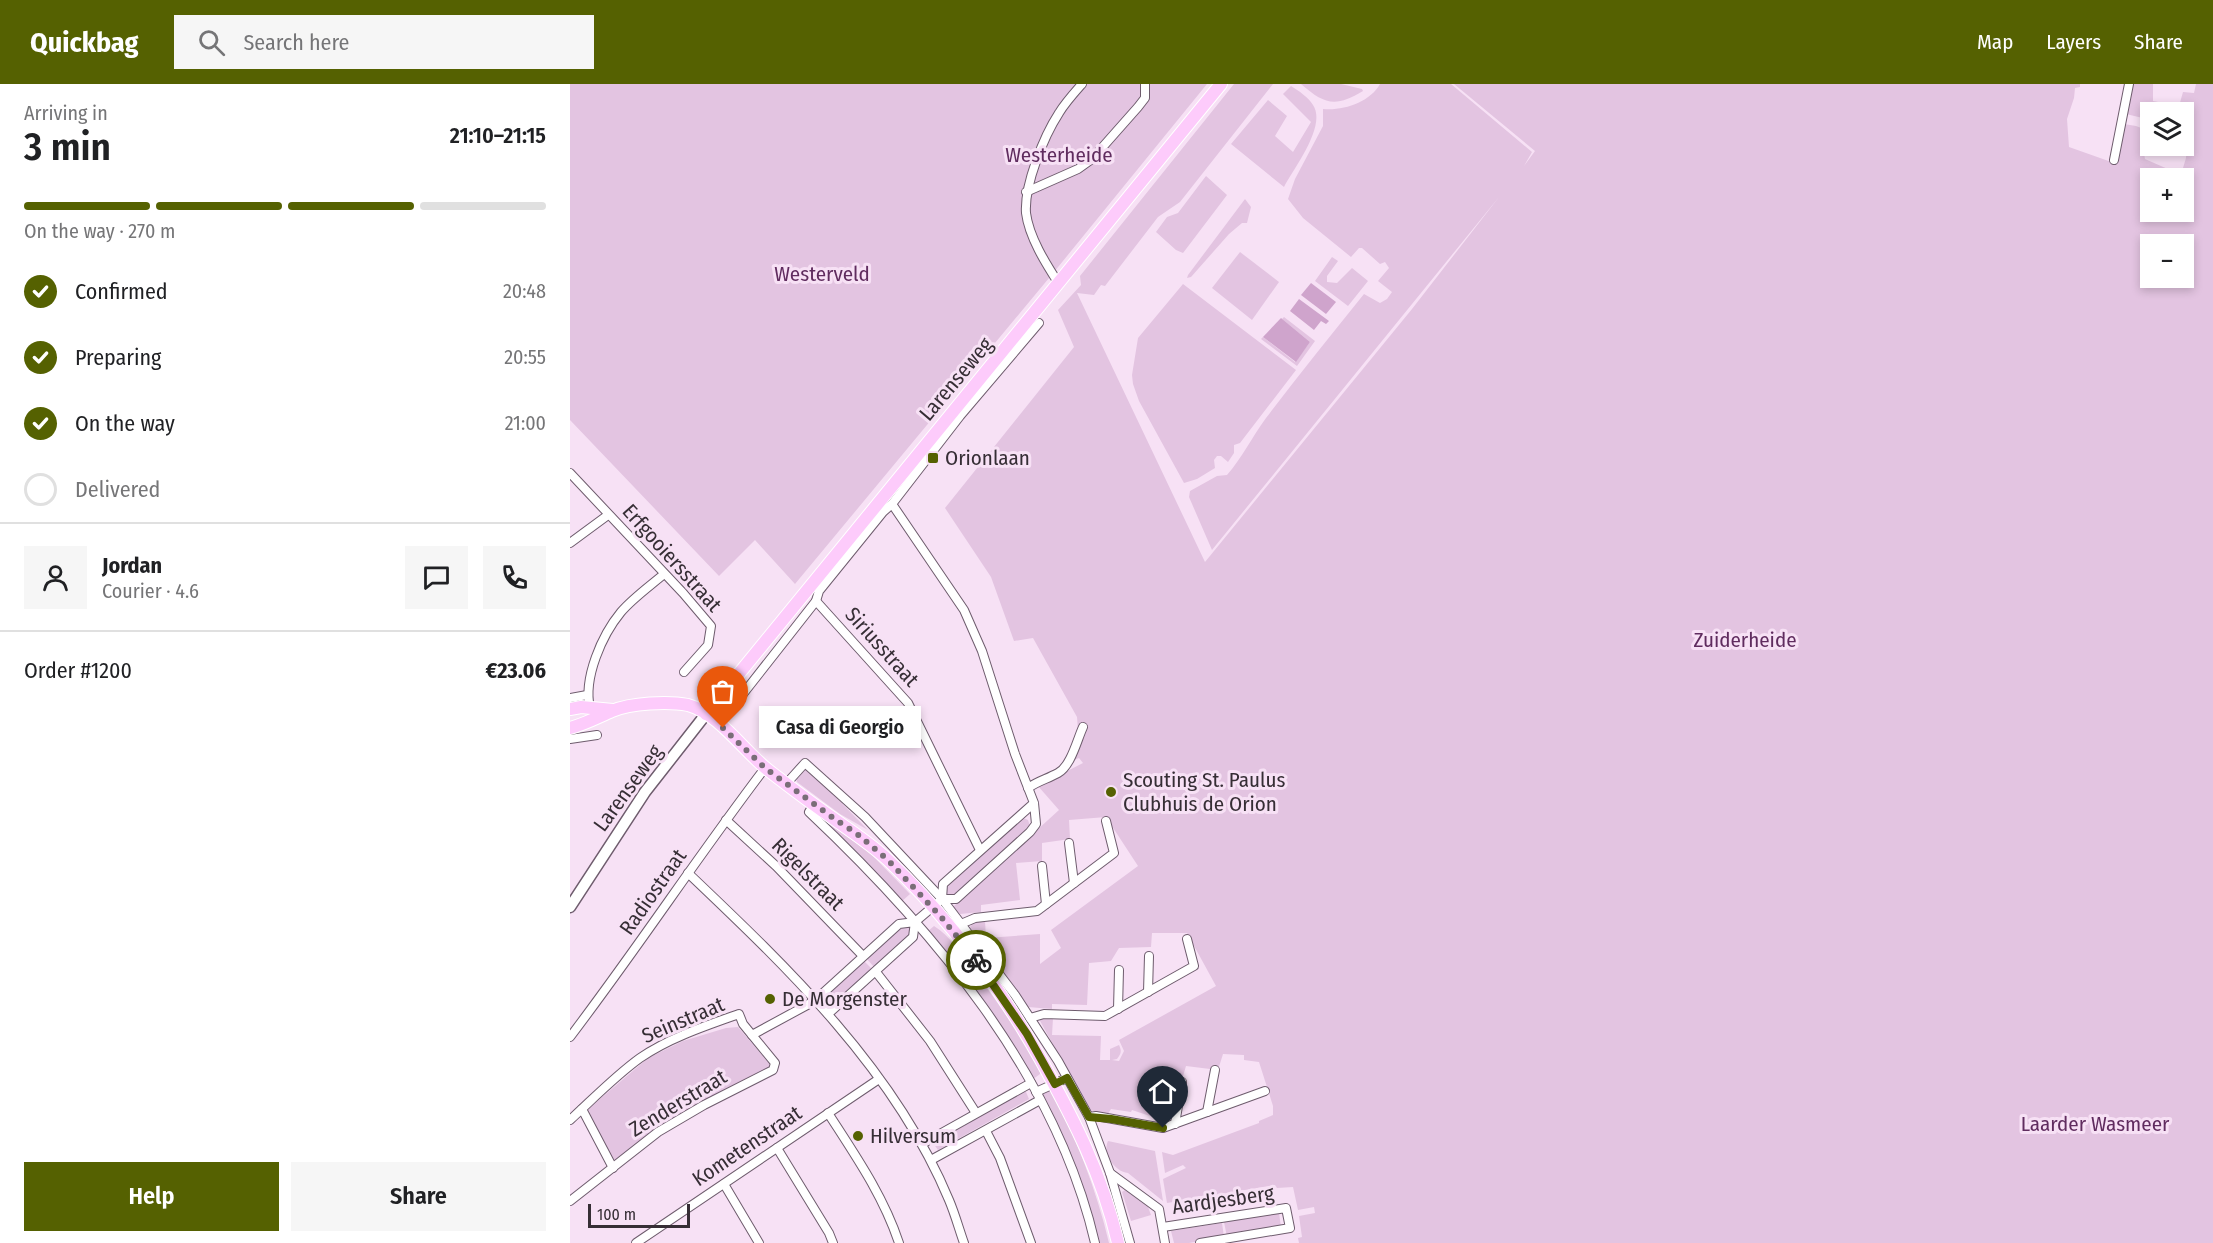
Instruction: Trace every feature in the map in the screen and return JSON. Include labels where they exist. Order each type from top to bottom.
[{"type":"main road","name":"Larenseweg","points":[[703,718],[1051,295],[1221,84]]},
{"type":"main road","points":[[570,709],[588,701],[614,710]]},
{"type":"main road","points":[[570,728],[591,722],[614,710],[662,703],[691,706],[703,718],[723,728],[765,768],[874,847],[937,903],[1061,1081],[1076,1115],[1079,1130],[1102,1189],[1118,1243]]},
{"type":"street","points":[[1059,284],[1030,226],[1026,214],[1026,192],[1041,151],[1059,113],[1082,84]]},
{"type":"street","points":[[1026,192],[1078,169],[1092,159],[1145,98],[1145,84]]},
{"type":"street","points":[[2114,160],[2129,84]]},
{"type":"street","name":"Larenseweg","points":[[740,699],[816,601],[819,591],[892,504],[960,416],[1039,323]]},
{"type":"street","name":"Erfgooiersstraat","points":[[570,473],[711,626],[708,645],[684,672]]},
{"type":"street","points":[[814,1000],[899,924],[915,922],[937,903],[956,898],[1036,824],[1034,803],[982,651],[964,610],[892,504]]},
{"type":"street","points":[[570,543],[608,514]]},
{"type":"street","points":[[570,698],[588,701],[600,646],[610,628],[621,611],[664,574]]},
{"type":"street","name":"Siriusstraat","points":[[816,601],[908,703],[980,850]]},
{"type":"street","points":[[570,709],[578,713],[579,720],[570,728]]},
{"type":"street","name":"Larenseweg","points":[[570,907],[645,792],[703,718]]},
{"type":"street","points":[[1028,788],[1067,766],[1083,727]]},
{"type":"street","points":[[570,739],[597,735]]},
{"type":"street","points":[[786,784],[805,763],[865,817],[937,903],[961,924],[1000,973],[1030,1018],[1061,1081],[1089,1117],[1110,1173],[1130,1243]]},
{"type":"street","name":"Radiostraat","points":[[570,1037],[613,981],[687,873],[765,768]]},
{"type":"street","points":[[937,903],[943,884],[1034,803]]},
{"type":"street","points":[[814,804],[809,812],[915,922],[963,980],[1031,1083],[1070,1162],[1095,1243]]},
{"type":"street","name":"Rigelstraat","points":[[726,820],[776,866],[862,956]]},
{"type":"street","points":[[1106,821],[1114,852]]},
{"type":"street","points":[[1069,843],[1074,883]]},
{"type":"street","points":[[961,924],[975,918],[1037,911],[1124,846]]},
{"type":"street","points":[[1042,866],[1046,904]]},
{"type":"street","points":[[687,873],[758,940],[828,1014],[879,1078],[931,1161],[950,1201],[964,1243]]},
{"type":"street","points":[[828,1014],[913,937],[915,922]]},
{"type":"street","points":[[1030,1018],[1044,1014],[1105,1016],[1194,966],[1187,939]]},
{"type":"street","points":[[1148,992],[1149,956]]},
{"type":"street","points":[[1118,1009],[1119,970]]},
{"type":"street","points":[[876,972],[930,1041],[976,1113]]},
{"type":"street","name":"Seinstraat","points":[[570,1120],[640,1058],[657,1048],[702,1027],[739,1014],[743,1024],[752,1035],[814,1000]]},
{"type":"street","name":"Zenderstraat","points":[[570,1200],[658,1132],[704,1105],[773,1070],[775,1063],[752,1035]]},
{"type":"street","points":[[1207,1112],[1215,1070]]},
{"type":"street","name":"Kometenstraat","points":[[636,1243],[879,1078]]},
{"type":"street","points":[[931,1161],[986,1131],[1061,1081]]},
{"type":"street","points":[[1175,1124],[1182,1082]]},
{"type":"street","points":[[922,1144],[1031,1083]]},
{"type":"street","points":[[1089,1117],[1163,1128],[1265,1091]]},
{"type":"street","points":[[582,1109],[613,1168]]},
{"type":"street","points":[[828,1113],[872,1182],[893,1224],[899,1243]]},
{"type":"street","points":[[986,1131],[1000,1158],[1031,1243]]},
{"type":"street","points":[[777,1148],[833,1243]]},
{"type":"street","points":[[1110,1173],[1159,1209],[1165,1243]]},
{"type":"street","points":[[724,1184],[759,1243]]},
{"type":"street","name":"Aardjesberg","points":[[1163,1227],[1286,1208],[1290,1228],[1200,1243]]},
{"type":"green space","name":"Westerveld","points":[[570,84],[1207,84],[795,584],[755,540],[719,576],[570,420]]},
{"type":"green space","name":"Zuiderheide","points":[[1234,84],[1273,84],[1180,202],[1158,217],[1105,286],[1101,285],[1094,295],[1077,293],[1205,562],[1412,309],[1499,197],[1212,550],[1189,497],[1190,491],[1217,476],[1227,475],[1266,418],[1364,294],[1380,303],[1392,292],[1378,281],[1389,268],[1385,262],[1380,264],[1362,248],[1359,248],[1351,257],[1303,218],[1288,199],[1295,179],[1323,126],[1323,109],[1356,104],[1370,96],[1380,84],[1451,84],[1532,152],[1524,166],[1535,151],[1454,84],[2080,84],[2080,87],[2075,88],[2067,119],[2069,147],[2117,164],[2124,124],[2140,128],[2140,156],[2144,156],[2145,159],[2165,168],[2140,168],[2140,222],[2194,222],[2194,168],[2183,168],[2186,156],[2194,156],[2194,102],[2180,102],[2183,92],[2194,93],[2196,84],[2213,84],[2213,1243],[1299,1243],[1298,1238],[1302,1237],[1299,1216],[1315,1213],[1314,1207],[1298,1210],[1293,1187],[1277,1188],[1275,1185],[1167,1203],[1163,1179],[1186,1168],[1183,1165],[1165,1173],[1162,1152],[1173,1155],[1259,1123],[1273,1115],[1273,1106],[1259,1062],[1244,1060],[1244,1055],[1223,1054],[1218,1070],[1186,1066],[1181,1083],[1159,1079],[1153,1117],[1132,1110],[1131,1112],[1111,1109],[1108,1114],[1089,1110],[1039,1019],[1053,1018],[1052,1035],[1101,1036],[1100,1060],[1110,1060],[1110,1049],[1119,1045],[1120,1054],[1117,1059],[1112,1060],[1119,1061],[1124,1051],[1119,1040],[1216,986],[1187,933],[1152,933],[1151,947],[1119,948],[1111,961],[1089,963],[1087,1005],[1052,1004],[1052,1009],[1028,1007],[970,927],[974,922],[985,921],[986,938],[1040,934],[1040,964],[1061,948],[1051,930],[1138,866],[1106,817],[1069,820],[1070,839],[1042,843],[1042,861],[1016,863],[1020,900],[981,905],[981,912],[960,914],[953,907],[1059,810],[1038,786],[1083,763],[1079,758],[1074,760],[1078,731],[1077,717],[1033,638],[1014,641],[991,577],[945,508],[1074,347],[1058,310],[1081,285],[1080,276]]},
{"type":"green space","points":[[1301,84],[1341,84],[1363,91],[1337,102],[1316,96]]},
{"type":"green space","name":"Zuiderheide","points":[[2130,84],[2153,84],[2153,101],[2158,102],[2140,102],[2140,117],[2126,114]]},
{"type":"green space","points":[[1291,86],[1313,105],[1316,124],[1308,147],[1284,187],[1231,144],[1268,100],[1287,116],[1275,136],[1293,152],[1311,122],[1283,94]]},
{"type":"green space","points":[[1206,176],[1227,195],[1183,253],[1176,250],[1156,232],[1167,217],[1178,213]]},
{"type":"green space","points":[[1245,199],[1251,207],[1247,223],[1242,223],[1229,234],[1191,277],[1187,278],[1188,275]]},
{"type":"green space","points":[[1240,252],[1279,282],[1252,320],[1212,288]]},
{"type":"green space","points":[[1332,257],[1338,261],[1327,276],[1327,282],[1337,283],[1352,268],[1368,281],[1348,306],[1315,281]]},
{"type":"green space","points":[[1183,284],[1296,370],[1240,443],[1234,445],[1234,453],[1228,462],[1221,456],[1217,456],[1214,460],[1215,468],[1197,479],[1184,483],[1139,401],[1132,375],[1138,338]]},
{"type":"green space","points":[[1284,317],[1315,341],[1297,366],[1261,339],[1263,337],[1295,362],[1310,342],[1282,319]]},
{"type":"green space","points":[[807,768],[868,830],[840,814],[797,782],[796,777],[798,778]]},
{"type":"green space","points":[[1023,818],[1028,820],[1030,826],[955,896],[947,896],[944,891],[946,885]]},
{"type":"green space","points":[[830,824],[871,854],[910,894],[901,902],[827,827]]},
{"type":"green space","points":[[908,925],[912,932],[875,968],[866,958],[901,926]]},
{"type":"green space","points":[[934,926],[959,950],[1024,1043],[1041,1070],[1040,1074],[1032,1080],[927,932]]},
{"type":"green space","points":[[863,960],[873,970],[839,1001],[836,996],[834,998],[838,1002],[834,1006],[825,1005],[823,998]]},
{"type":"green space","points":[[738,1027],[772,1067],[709,1101],[699,1102],[614,1160],[587,1110],[648,1058],[683,1041],[726,1028]]},
{"type":"green space","points":[[1051,1089],[1085,1164],[1109,1243],[1098,1243],[1079,1174],[1041,1094]]},
{"type":"green space","points":[[1024,1092],[1029,1099],[938,1150],[933,1143]]},
{"type":"green space","points":[[1108,1141],[1155,1151],[1163,1201],[1128,1173],[1114,1166],[1108,1156]]},
{"type":"green space","points":[[1125,1190],[1148,1207],[1151,1215],[1131,1221],[1122,1192]]},
{"type":"green space","points":[[1279,1213],[1281,1227],[1227,1237],[1224,1222]]},
{"type":"green space","points":[[1222,1223],[1224,1237],[1174,1243],[1171,1231]]},
{"type":"shaded area","points":[[1311,283],[1336,302],[1326,314],[1301,295]]},
{"type":"shaded area","points":[[1299,299],[1329,321],[1326,324],[1321,321],[1314,330],[1290,311]]},
{"type":"shaded area","points":[[1281,318],[1310,342],[1296,362],[1263,337]]},
{"type":"way so far","points":[[723,728],[765,768],[874,847],[917,889],[976,960]]},
{"type":"place","name":"Orionlaan","points":[[933,458]]},
{"type":"place","name":"Casa di Georgio","points":[[723,728]]},
{"type":"place","name":"Scouting St. Paulus Clubhuis de Orion","points":[[1111,792]]},
{"type":"place","name":"De Morgenster","points":[[770,999]]},
{"type":"place","name":"Hilversum","points":[[858,1136]]},
{"type":"route","points":[[976,960],[1012,1010],[1055,1084],[1067,1078],[1089,1117],[1096,1116],[1163,1128]]},
{"type":"park label","name":"Westerheide","points":[[1059,155]]},
{"type":"park label","name":"Laarder Wasmeer","points":[[2095,1124]]}]
